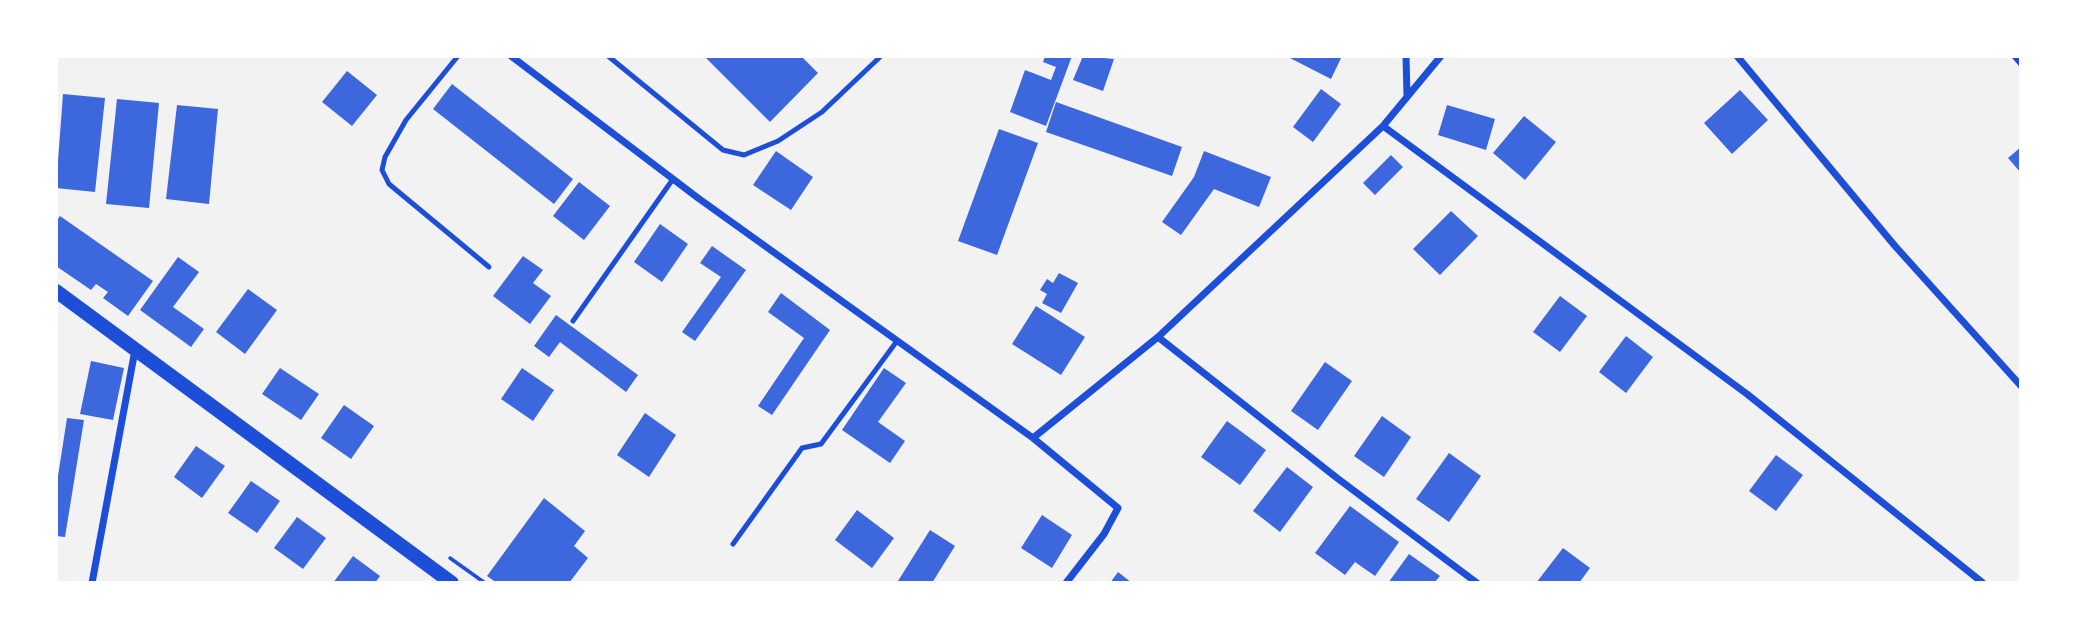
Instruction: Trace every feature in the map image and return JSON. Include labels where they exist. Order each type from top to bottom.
[{"type":"main road","points":[[56,291],[452,583]]},
{"type":"street","points":[[1406,56],[1407,96]]},
{"type":"street","points":[[1033,438],[1158,337],[1383,125],[1441,56]]},
{"type":"street","points":[[1737,56],[1895,246],[2021,386]]},
{"type":"street","points":[[2015,56],[2021,63]]},
{"type":"street","points":[[514,57],[673,179],[1033,438],[1118,508],[1104,534],[1066,583]]},
{"type":"street","points":[[1383,125],[1747,394],[1983,583]]},
{"type":"street","points":[[1158,337],[1337,478],[1477,583]]},
{"type":"street","points":[[92,583],[135,349]]},
{"type":"lane","points":[[458,56],[406,120],[385,157],[382,170],[390,184],[489,267]]},
{"type":"lane","points":[[608,56],[723,150],[744,155],[778,141],[822,111],[881,56]]},
{"type":"lane","points":[[573,321],[673,179]]},
{"type":"lane","points":[[733,544],[802,448],[821,444],[897,341]]},
{"type":"building","points":[[704,56],[801,56],[818,73],[770,122]]},
{"type":"building","points":[[1045,56],[1072,56],[1046,126],[1010,112],[1025,70],[1051,80],[1056,67],[1043,62]]},
{"type":"building","points":[[1083,56],[1114,59],[1103,91],[1073,80]]},
{"type":"building","points":[[1286,56],[1342,56],[1331,79]]},
{"type":"building","points":[[347,71],[377,95],[352,126],[322,102]]},
{"type":"building","points":[[452,84],[573,179],[554,204],[433,109]]},
{"type":"building","points":[[1321,89],[1341,104],[1313,142],[1293,127]]},
{"type":"building","points":[[1740,90],[1768,120],[1732,154],[1704,123]]},
{"type":"building","points":[[63,94],[105,98],[95,192],[56,188]]},
{"type":"building","points":[[117,99],[159,103],[149,208],[106,204]]},
{"type":"building","points":[[1056,102],[1182,147],[1172,176],[1046,132]]},
{"type":"building","points":[[177,105],[218,109],[209,204],[166,199]]},
{"type":"building","points":[[1447,105],[1495,119],[1486,150],[1438,135]]},
{"type":"building","points":[[1524,116],[1556,142],[1525,180],[1493,153]]},
{"type":"building","points":[[999,129],[1038,143],[997,255],[958,241]]},
{"type":"building","points":[[2021,147],[2021,173],[2008,158]]},
{"type":"building","points":[[776,151],[813,177],[791,210],[753,185]]},
{"type":"building","points":[[1204,151],[1271,177],[1259,207],[1214,189],[1181,235],[1162,222],[1194,177]]},
{"type":"building","points":[[1391,155],[1403,167],[1375,195],[1363,183]]},
{"type":"building","points":[[579,182],[610,206],[584,240],[553,216]]},
{"type":"building","points":[[1451,211],[1478,236],[1440,275],[1413,249]]},
{"type":"building","points":[[60,216],[153,281],[128,316],[103,298],[108,292],[96,284],[91,290],[56,266],[56,222]]},
{"type":"building","points":[[660,224],[688,244],[662,282],[634,262]]},
{"type":"building","points":[[712,246],[746,270],[695,341],[682,332],[721,277],[700,263]]},
{"type":"building","points":[[523,256],[543,270],[533,283],[551,296],[530,324],[493,296]]},
{"type":"building","points":[[178,257],[199,272],[173,307],[204,329],[191,347],[140,310]]},
{"type":"building","points":[[1059,273],[1078,283],[1061,313],[1042,303],[1047,294],[1040,290],[1047,279],[1053,283]]},
{"type":"building","points":[[248,289],[277,310],[245,354],[216,332]]},
{"type":"building","points":[[781,293],[830,330],[772,415],[758,406],[804,338],[768,312]]},
{"type":"building","points":[[1560,296],[1587,316],[1560,352],[1533,332]]},
{"type":"building","points":[[1036,306],[1085,337],[1061,375],[1012,344]]},
{"type":"building","points":[[556,315],[638,375],[626,392],[560,342],[549,357],[534,346]]},
{"type":"building","points":[[1626,336],[1653,357],[1626,393],[1599,372]]},
{"type":"building","points":[[91,361],[124,368],[113,420],[80,414]]},
{"type":"building","points":[[1325,362],[1352,381],[1318,430],[1291,411]]},
{"type":"building","points":[[280,368],[319,394],[301,420],[262,394]]},
{"type":"building","points":[[522,368],[554,390],[533,421],[501,399]]},
{"type":"building","points":[[884,368],[906,383],[878,422],[905,441],[890,463],[842,430]]},
{"type":"building","points":[[344,405],[374,426],[351,459],[321,438]]},
{"type":"building","points":[[645,413],[676,435],[649,477],[617,455]]},
{"type":"building","points":[[1382,416],[1411,437],[1384,477],[1354,456]]},
{"type":"building","points":[[67,418],[84,420],[65,537],[56,536],[56,489]]},
{"type":"building","points":[[1227,421],[1266,450],[1240,485],[1201,457]]},
{"type":"building","points":[[196,446],[225,466],[202,498],[174,477]]},
{"type":"building","points":[[1449,453],[1481,476],[1449,522],[1416,499]]},
{"type":"building","points":[[1776,455],[1803,475],[1776,511],[1749,491]]},
{"type":"building","points":[[1287,467],[1313,487],[1280,532],[1253,511]]},
{"type":"building","points":[[251,481],[280,501],[257,533],[228,513]]},
{"type":"building","points":[[544,498],[585,531],[574,546],[588,558],[569,583],[497,583],[487,576]]},
{"type":"building","points":[[1350,506],[1399,542],[1375,576],[1355,562],[1345,575],[1315,553]]},
{"type":"building","points":[[857,510],[894,538],[872,568],[835,540]]},
{"type":"building","points":[[1042,515],[1072,535],[1052,568],[1021,548]]},
{"type":"building","points":[[297,517],[326,538],[303,569],[274,548]]},
{"type":"building","points":[[930,530],[955,546],[932,583],[901,583],[898,581]]},
{"type":"building","points":[[1563,548],[1590,568],[1579,583],[1536,583]]},
{"type":"building","points":[[1409,554],[1440,576],[1434,583],[1388,583]]},
{"type":"building","points":[[353,556],[380,576],[375,583],[333,583]]},
{"type":"building","points":[[1118,572],[1132,583],[1110,583]]}]
